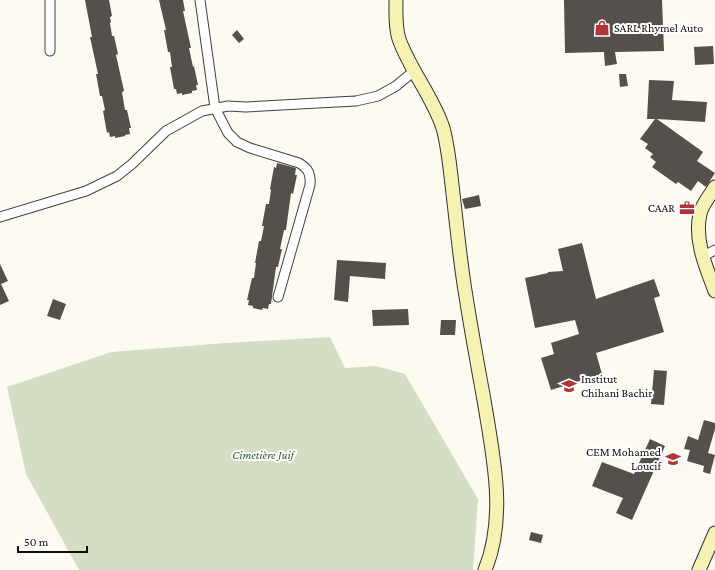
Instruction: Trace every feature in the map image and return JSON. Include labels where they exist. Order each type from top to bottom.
[{"type":"main road","points":[[396,0],[396,19],[399,38],[443,129],[450,166],[464,283],[490,435],[497,491],[497,517],[492,547],[485,570]]},
{"type":"main road","points":[[715,187],[700,214],[699,232],[702,257],[715,290]]},
{"type":"main road","points":[[699,570],[712,546],[715,533]]},
{"type":"street","points":[[50,0],[50,51]]},
{"type":"street","points":[[200,0],[215,108],[228,133],[237,142],[250,148],[299,163],[307,167],[311,176],[310,185],[278,297]]},
{"type":"street","points":[[0,217],[86,191],[117,176],[132,164],[166,131],[197,113],[228,106],[246,107],[318,104],[378,96],[396,86],[414,71]]},
{"type":"street","points":[[702,257],[715,250]]},
{"type":"green space","name":"Cimetière Juif","points":[[330,337],[345,368],[376,366],[405,374],[478,499],[473,570],[79,570],[26,474],[7,387],[111,352]]},
{"type":"building","points":[[85,0],[109,0],[112,16],[110,17],[110,23],[112,36],[114,36],[118,54],[116,55],[124,91],[122,92],[125,110],[127,110],[131,128],[129,128],[130,134],[125,136],[115,138],[115,136],[110,137],[109,132],[107,133],[103,111],[105,110],[102,96],[100,96],[96,74],[98,74],[90,37],[92,37]]},
{"type":"building","points":[[159,0],[183,0],[185,11],[183,11],[191,48],[189,48],[198,85],[196,85],[197,90],[192,91],[192,93],[182,95],[182,93],[177,94],[176,89],[174,89],[170,67],[172,67],[170,52],[168,52],[164,30],[166,30]]},
{"type":"building","points":[[564,0],[662,0],[664,51],[615,52],[617,64],[605,66],[604,52],[565,53]]},
{"type":"building","points":[[237,30],[244,39],[239,43],[232,35]]},
{"type":"building","points":[[713,46],[714,64],[695,65],[694,47]]},
{"type":"building","points":[[619,74],[626,74],[628,86],[620,87]]},
{"type":"building","points":[[649,80],[674,81],[672,100],[707,102],[705,122],[657,119],[703,152],[697,161],[715,173],[706,187],[698,181],[691,191],[678,182],[676,184],[652,167],[656,162],[650,157],[653,154],[645,148],[648,144],[640,139],[655,119],[647,119]]},
{"type":"building","points":[[277,163],[296,168],[295,175],[297,175],[293,194],[291,193],[286,230],[284,230],[278,267],[276,267],[271,304],[269,304],[268,309],[263,308],[262,310],[248,305],[249,300],[247,300],[252,278],[254,278],[259,241],[261,241],[264,226],[262,226],[266,204],[269,204],[274,167],[276,168]]},
{"type":"building","points":[[479,195],[481,206],[465,209],[462,199]]},
{"type":"building","points":[[582,243],[596,299],[654,279],[660,296],[654,298],[664,332],[596,353],[602,374],[551,390],[541,358],[554,354],[551,343],[579,334],[575,320],[535,328],[525,278],[548,272],[563,271],[558,249]]},
{"type":"building","points":[[337,260],[386,263],[385,279],[350,276],[348,302],[334,300]]},
{"type":"building","points":[[0,264],[8,281],[1,284],[9,301],[0,305]]},
{"type":"building","points":[[53,299],[66,304],[60,320],[47,316]]},
{"type":"building","points":[[408,309],[409,325],[373,326],[372,310]]},
{"type":"building","points":[[441,320],[456,320],[455,335],[440,335]]},
{"type":"building","points":[[654,370],[667,371],[664,405],[651,404]]},
{"type":"building","points":[[704,420],[715,423],[715,429],[708,453],[715,455],[710,474],[703,472],[704,466],[687,461],[690,450],[684,449],[688,436],[698,440]]},
{"type":"building","points":[[650,439],[665,446],[632,520],[616,513],[623,498],[592,486],[602,462],[634,474]]},
{"type":"building","points":[[531,532],[543,535],[541,543],[529,540]]},
{"type":"place","name":"SARL Rhymel Auto","points":[[602,28]]},
{"type":"place","name":"CAAR","points":[[687,208]]},
{"type":"place","name":"Institut Chihani Bachir","points":[[569,386]]},
{"type":"place","name":"CEM Mohamed Loucif","points":[[673,459]]}]
